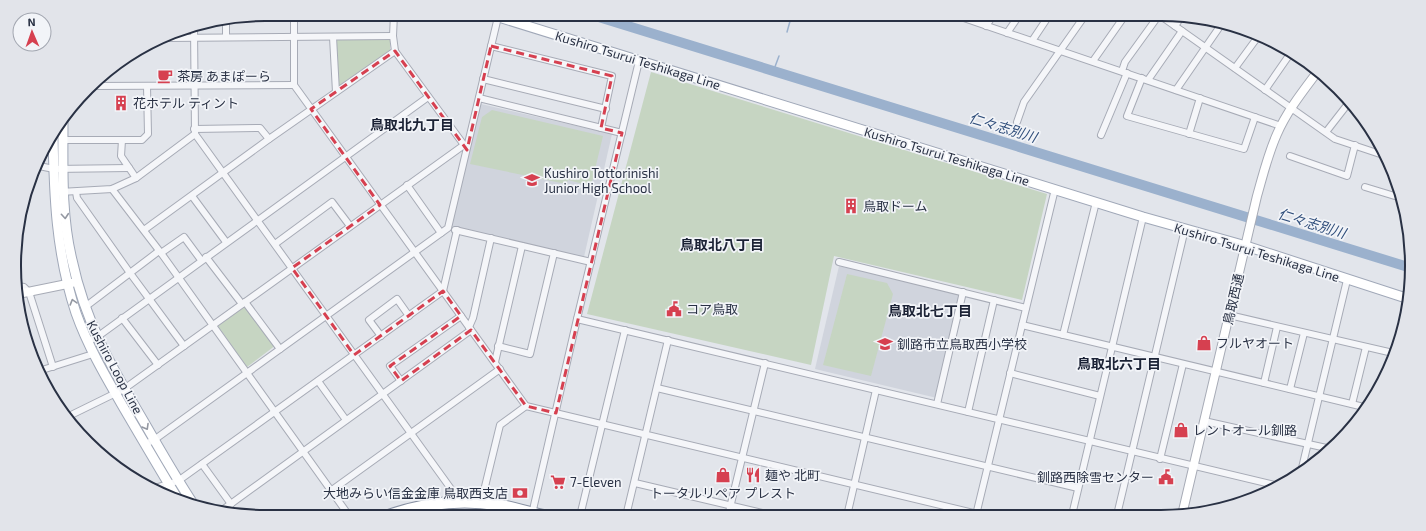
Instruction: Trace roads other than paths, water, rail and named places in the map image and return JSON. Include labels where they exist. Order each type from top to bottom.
[{"type":"highway","points":[[404,510],[430,504],[456,502],[498,504],[517,510]]},
{"type":"main road","name":"Kushiro Tsurui Teshikaga Line","points":[[513,21],[1143,217],[1246,244],[1347,280],[1403,297]]},
{"type":"main road","name":"Kushiro Loop Line","points":[[63,129],[66,228],[72,260],[72,283],[76,314],[124,389],[189,498]]},
{"type":"main road","name":"Kushiro Loop Line","points":[[54,143],[54,192],[60,247],[72,283],[85,307],[92,339],[93,354],[173,491]]},
{"type":"street","points":[[294,21],[294,85],[526,406],[957,510]]},
{"type":"street","points":[[394,21],[393,36],[395,51],[428,97],[466,145]]},
{"type":"street","points":[[145,444],[154,440],[448,228],[466,145],[491,46],[493,21]]},
{"type":"street","points":[[972,21],[1281,126]]},
{"type":"street","points":[[986,26],[989,21]]},
{"type":"street","points":[[1007,33],[1015,21]]},
{"type":"street","points":[[1032,41],[1045,21]]},
{"type":"street","points":[[1017,122],[1024,102],[1081,21]]},
{"type":"street","points":[[1093,61],[1121,21]]},
{"type":"street","points":[[1101,135],[1124,72],[1126,62],[1153,21]]},
{"type":"street","points":[[1169,22],[1335,139],[1378,153]]},
{"type":"street","points":[[1175,26],[1178,22]]},
{"type":"street","points":[[226,24],[226,37]]},
{"type":"street","points":[[1176,90],[1219,28]]},
{"type":"street","points":[[1182,31],[1145,79],[1127,116],[1244,149],[1255,117]]},
{"type":"street","points":[[194,32],[195,131],[223,173],[454,493],[456,502]]},
{"type":"street","points":[[333,36],[336,92]]},
{"type":"street","points":[[178,38],[393,36]]},
{"type":"street","points":[[1235,68],[1255,40]]},
{"type":"street","points":[[491,46],[612,76],[601,128]]},
{"type":"street","points":[[144,230],[311,109],[395,51]]},
{"type":"street","points":[[1265,90],[1288,57]]},
{"type":"street","points":[[533,510],[639,61]]},
{"type":"street","name":"鳥取西通","points":[[1183,509],[1256,200],[1268,156],[1281,126],[1291,108],[1314,76]]},
{"type":"street","points":[[483,79],[606,109]]},
{"type":"street","points":[[100,86],[294,85]]},
{"type":"street","points":[[63,140],[142,140],[148,134],[147,86]]},
{"type":"street","points":[[92,339],[428,97]]},
{"type":"street","points":[[479,98],[622,133]]},
{"type":"street","points":[[1189,134],[1200,98]]},
{"type":"street","points":[[1326,132],[1346,106]]},
{"type":"street","points":[[54,192],[112,189],[136,178],[195,131],[260,128],[269,139]]},
{"type":"street","points":[[122,140],[121,156],[136,178]]},
{"type":"street","points":[[72,414],[124,389],[407,185],[466,145]]},
{"type":"street","points":[[1290,156],[1347,176],[1355,145]]},
{"type":"street","points":[[42,167],[54,169],[129,168]]},
{"type":"street","points":[[407,185],[441,233]]},
{"type":"street","points":[[1365,187],[1395,196]]},
{"type":"street","points":[[112,189],[160,252],[345,510]]},
{"type":"street","points":[[979,510],[1010,373],[1055,189]]},
{"type":"street","points":[[76,192],[77,198],[184,346]]},
{"type":"street","points":[[192,196],[226,242]]},
{"type":"street","points":[[274,244],[332,202],[350,226]]},
{"type":"street","points":[[1063,335],[1096,202]]},
{"type":"street","points":[[1073,510],[1143,217]]},
{"type":"street","points":[[448,228],[591,262]]},
{"type":"street","points":[[1118,510],[1185,229]]},
{"type":"street","points":[[160,486],[178,481],[443,291],[457,230]]},
{"type":"street","points":[[85,307],[130,273],[184,237],[244,303],[280,349]]},
{"type":"street","points":[[227,507],[401,381],[470,328],[491,238]]},
{"type":"street","points":[[495,362],[522,246]]},
{"type":"street","points":[[498,346],[530,354],[554,254]]},
{"type":"street","points":[[839,262],[1026,308]]},
{"type":"street","points":[[1303,464],[1347,280]]},
{"type":"street","points":[[23,293],[72,283]]},
{"type":"street","points":[[22,287],[29,292],[53,367]]},
{"type":"street","points":[[937,404],[963,292]]},
{"type":"street","points":[[381,336],[370,320],[397,299],[409,316]]},
{"type":"street","points":[[968,412],[994,300]]},
{"type":"street","points":[[1229,315],[1389,352]]},
{"type":"street","points":[[401,381],[390,366],[461,316]]},
{"type":"street","points":[[122,318],[158,365]]},
{"type":"street","points":[[577,319],[937,404],[1160,459],[1271,484]]},
{"type":"street","points":[[1022,325],[1360,406]]},
{"type":"street","points":[[1264,383],[1277,327]]},
{"type":"street","points":[[582,510],[625,330]]},
{"type":"street","points":[[1290,389],[1304,333]]},
{"type":"street","points":[[628,510],[668,340]]},
{"type":"street","points":[[1352,404],[1366,347]]},
{"type":"street","points":[[44,369],[93,354]]},
{"type":"street","points":[[730,510],[765,364]]},
{"type":"street","points":[[1160,459],[1183,364]]},
{"type":"street","points":[[332,490],[500,369]]},
{"type":"street","points":[[1010,373],[1100,396]]},
{"type":"street","points":[[318,381],[346,420]]},
{"type":"street","points":[[657,388],[1078,488]]},
{"type":"street","points":[[848,510],[876,390]]},
{"type":"street","points":[[481,503],[500,425],[526,406]]},
{"type":"street","points":[[1204,421],[1324,447]]},
{"type":"street","points":[[202,464],[231,504]]},
{"type":"street","points":[[635,483],[749,510]]},
{"type":"waterway","name":"仁々志別川","points":[[612,21],[1405,266]]},
{"type":"waterway","points":[[787,32],[790,21]]},
{"type":"waterway","points":[[773,72],[779,56]]},
{"type":"place","name":"茶房 あまぽーら","points":[[165,76]]},
{"type":"place","name":"花ホテル ティント","points":[[121,103]]},
{"type":"place","name":"Kushiro Tottorinishi Junior High School","points":[[532,180]]},
{"type":"place","name":"鳥取ドーム","points":[[851,206]]},
{"type":"place","name":"コア鳥取","points":[[674,309]]},
{"type":"place","name":"フルヤオート","points":[[1204,343]]},
{"type":"place","name":"釧路市立鳥取西小学校","points":[[885,344]]},
{"type":"place","name":"レントオール釧路","points":[[1181,430]]},
{"type":"place","name":"トータルリペア プレスト","points":[[723,475]]},
{"type":"place","name":"麺や 北町","points":[[753,475]]},
{"type":"place","name":"釧路西除雪センター","points":[[1166,477]]},
{"type":"place","name":"7-Eleven","points":[[558,482]]},
{"type":"place","name":"大地みらい信金金庫 鳥取西支店","points":[[520,493]]},
{"type":"district","name":"鳥取北九丁目","points":[[412,124]]},
{"type":"district","name":"鳥取北八丁目","points":[[722,244]]},
{"type":"district","name":"鳥取北七丁目","points":[[930,310]]},
{"type":"district","name":"鳥取北六丁目","points":[[1119,363]]}]
